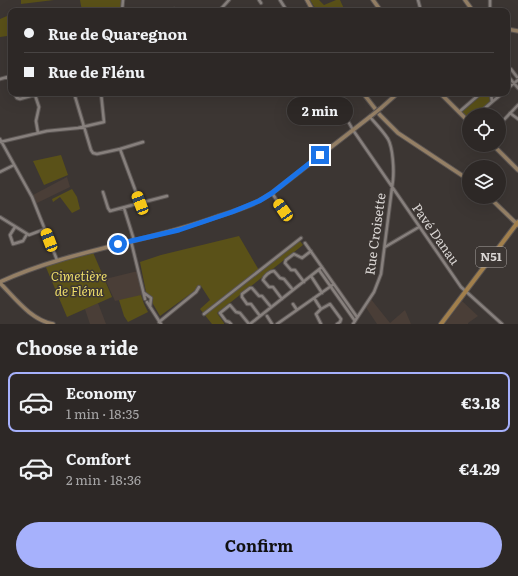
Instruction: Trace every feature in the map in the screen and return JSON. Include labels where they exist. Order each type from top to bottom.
[{"type":"main road","name":"N51","points":[[441,324],[517,224]]},
{"type":"street","points":[[222,8],[229,0]]},
{"type":"street","points":[[510,69],[517,76],[511,81],[518,88]]},
{"type":"street","points":[[510,87],[518,80]]},
{"type":"street","points":[[16,96],[20,99],[31,96]]},
{"type":"street","points":[[35,96],[39,107],[36,121],[38,133]]},
{"type":"street","points":[[75,96],[93,153],[96,154],[120,149],[143,142]]},
{"type":"street","points":[[57,260],[32,197],[0,141],[104,122],[101,96]]},
{"type":"street","points":[[321,96],[338,104]]},
{"type":"street","name":"Pavé Danau","points":[[334,96],[353,130],[461,287],[502,324]]},
{"type":"street","points":[[365,96],[380,115],[398,133],[462,175]]},
{"type":"street","points":[[53,324],[45,322],[33,315],[0,282],[57,260],[92,250],[179,230],[254,203],[272,193],[395,96]]},
{"type":"street","points":[[443,96],[462,115]]},
{"type":"street","points":[[459,112],[478,96]]},
{"type":"street","points":[[491,96],[492,102]]},
{"type":"street","points":[[485,108],[499,96]]},
{"type":"street","points":[[506,117],[518,105]]},
{"type":"street","points":[[510,113],[518,119]]},
{"type":"street","name":"Rue Croisette","points":[[354,323],[374,292],[379,281],[385,247],[392,187],[393,171],[390,143],[370,116]]},
{"type":"street","points":[[120,149],[140,203]]},
{"type":"street","points":[[499,152],[518,170]]},
{"type":"street","points":[[0,172],[14,165]]},
{"type":"street","points":[[103,192],[109,210],[124,208],[167,196]]},
{"type":"street","points":[[272,193],[283,210]]},
{"type":"street","points":[[496,204],[517,224]]},
{"type":"street","points":[[124,208],[133,241],[143,293],[150,308],[160,323],[196,292],[199,287]]},
{"type":"street","points":[[0,217],[29,236],[45,229]]},
{"type":"street","points":[[15,227],[10,235],[13,244],[23,241],[27,234]]},
{"type":"street","points":[[385,247],[419,227]]},
{"type":"street","points":[[204,314],[301,238]]},
{"type":"street","points":[[305,243],[357,317]]},
{"type":"street","points":[[304,282],[295,270],[291,270],[285,263],[286,260],[294,254],[302,258],[311,251]]},
{"type":"street","points":[[231,324],[230,322],[226,321],[220,313],[230,305],[236,312],[240,313],[249,324],[322,267]]},
{"type":"street","points":[[319,270],[354,323]]},
{"type":"street","points":[[282,298],[273,287],[269,287],[264,280],[264,277],[272,271],[274,271],[280,278],[284,278],[293,290]]},
{"type":"street","points":[[311,276],[322,293]]},
{"type":"street","points":[[277,324],[334,284]]},
{"type":"street","points":[[260,316],[251,304],[247,304],[242,297],[242,294],[252,288],[259,296],[262,296],[271,307]]},
{"type":"street","points":[[143,293],[151,297],[150,308]]},
{"type":"street","points":[[145,299],[148,296]]},
{"type":"street","points":[[314,298],[321,309]]},
{"type":"street","points":[[147,302],[151,301]]},
{"type":"street","points":[[293,304],[297,310]]},
{"type":"street","points":[[321,324],[316,314],[328,304],[331,305],[341,319],[337,324]]},
{"type":"street","points":[[267,316],[272,324]]},
{"type":"shaded area","points":[[67,177],[70,187],[37,203],[33,195]]},
{"type":"shaded area","points":[[138,271],[144,295],[115,301],[105,279]]},
{"type":"shaded area","points":[[370,298],[390,323],[405,310],[411,324],[377,324],[365,306]]},
{"type":"shaded area","points":[[462,301],[478,316],[468,324],[445,324]]},
{"type":"shaded area","points":[[98,303],[106,324],[90,324],[85,309]]},
{"type":"green space","points":[[21,0],[54,0],[21,4]]},
{"type":"green space","points":[[80,0],[123,0],[122,8],[81,8]]},
{"type":"green space","points":[[310,0],[319,0],[324,5],[340,0],[344,8],[315,8]]},
{"type":"green space","points":[[8,17],[7,36],[0,37],[0,19]]},
{"type":"green space","points":[[481,96],[489,96],[490,102],[483,108],[467,108]]},
{"type":"green space","points":[[61,155],[68,175],[44,185],[33,161]]},
{"type":"green space","points":[[72,189],[77,197],[80,209],[72,213],[60,197],[53,202],[52,199]]},
{"type":"green space","points":[[239,236],[260,272],[300,241],[303,245],[217,313],[224,324],[212,324],[200,309],[210,300],[201,286],[160,316],[146,292],[140,262],[161,255]]},
{"type":"green space","name":"Cimetière de Flénu","points":[[92,250],[112,297],[67,317],[45,265]]},
{"type":"green space","points":[[141,295],[148,312],[128,322],[124,316],[119,300]]},
{"type":"route","points":[[118,244],[179,230],[259,201],[272,193],[320,155]]}]
